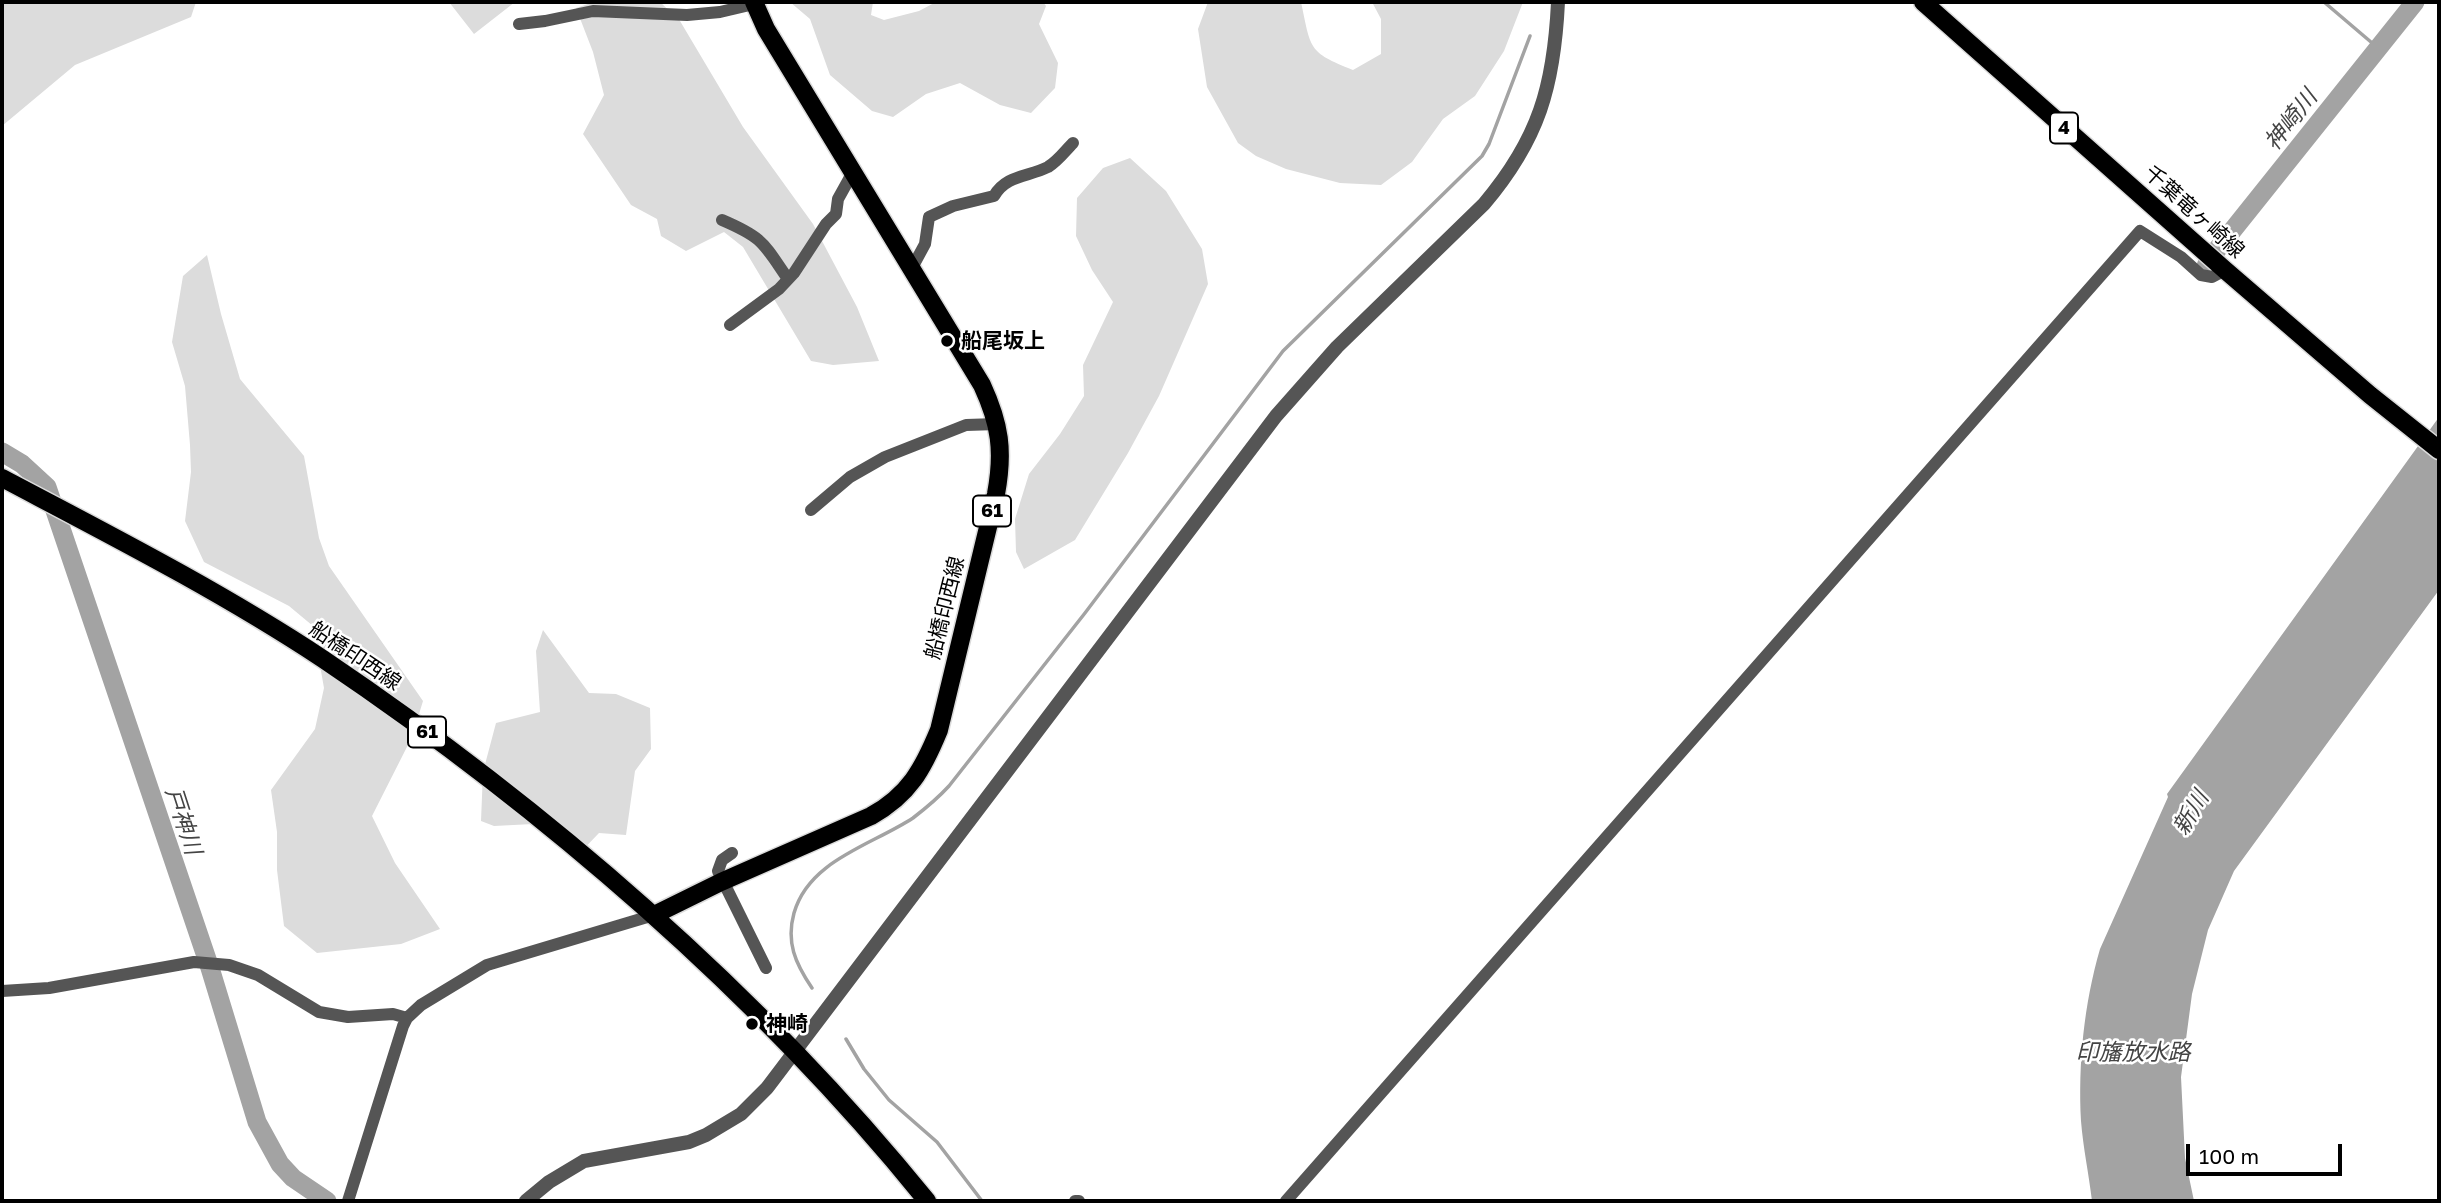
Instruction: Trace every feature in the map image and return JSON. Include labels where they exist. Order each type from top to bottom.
[{"type":"main road","name":"千葉竜ヶ崎線","points":[[1923,2],[2216,262],[2439,450]]},
{"type":"main road","name":"船橋印西線","points":[[653,915],[879,811],[900,795],[918,775],[939,730],[996,494],[1001,457],[992,406],[982,385],[766,29],[754,3]]},
{"type":"main road","name":"船橋印西線","points":[[2,478],[182,574],[321,658],[498,786],[653,915],[794,1052],[873,1137],[927,1201]]},
{"type":"street","points":[[526,1201],[549,1182],[584,1161],[689,1142],[731,1122],[767,1088],[1276,416],[1337,347],[1484,204],[1502,183],[1523,151],[1544,99],[1553,65],[1558,2]]},
{"type":"street","points":[[519,24],[593,11],[687,15],[720,12],[754,3]]},
{"type":"street","points":[[912,268],[925,244],[929,217],[953,206],[994,196],[999,187],[1011,179],[1049,166],[1073,143]]},
{"type":"street","points":[[730,325],[749,314],[788,279],[826,224],[836,214],[838,199],[853,172]]},
{"type":"street","points":[[722,220],[756,236],[788,279]]},
{"type":"street","points":[[1286,1201],[2140,231],[2181,257],[2201,275],[2212,277],[2216,262]]},
{"type":"street","points":[[811,510],[850,477],[885,457],[966,425],[997,425]]},
{"type":"street","points":[[732,853],[718,865],[721,882],[766,968]]},
{"type":"street","points":[[348,1200],[407,1018],[414,1010],[487,965],[653,915]]},
{"type":"street","points":[[2,990],[49,988],[194,962],[218,963],[258,975],[319,1012],[348,1017],[393,1014],[407,1018]]},
{"type":"shaded area","points":[[2,2],[196,2],[191,17],[75,65],[2,126]]},
{"type":"shaded area","points":[[449,2],[515,2],[474,34]]},
{"type":"shaded area","points":[[594,2],[660,2],[680,21],[743,127],[813,224],[857,307],[879,361],[833,365],[811,361],[743,247],[724,232],[686,251],[661,236],[657,219],[631,205],[583,134],[604,95],[593,52],[576,8]]},
{"type":"shaded area","points":[[790,2],[873,2],[871,15],[884,20],[919,11],[936,2],[1043,2],[1046,6],[1039,24],[1058,63],[1055,88],[1031,113],[1000,105],[960,83],[926,94],[893,117],[872,111],[830,75],[810,19]]},
{"type":"shaded area","points":[[1208,2],[1301,2],[1310,39],[1319,53],[1353,70],[1381,54],[1381,19],[1372,2],[1523,2],[1504,51],[1475,96],[1443,119],[1412,162],[1381,185],[1340,183],[1286,169],[1256,156],[1238,143],[1207,87],[1198,29]]},
{"type":"shaded area","points":[[1130,158],[1166,191],[1202,249],[1208,284],[1159,396],[1075,540],[1024,569],[1016,552],[1015,519],[1029,474],[1060,434],[1084,396],[1083,365],[1113,302],[1092,270],[1076,236],[1077,198],[1103,168]]},
{"type":"shaded area","points":[[207,255],[240,379],[304,456],[319,538],[329,566],[423,701],[412,737],[372,816],[395,863],[440,929],[401,944],[317,953],[284,926],[271,790],[315,729],[324,688],[313,626],[289,606],[204,562],[185,521],[191,472],[190,445],[185,386],[172,342],[183,276]]},
{"type":"shaded area","points":[[543,630],[589,693],[616,694],[650,708],[651,749],[635,771],[626,835],[599,833],[575,858],[533,824],[494,826],[481,821],[483,772],[496,723],[540,712],[536,651]]},
{"type":"water","name":"印旛放水路","points":[[2439,417],[2439,590],[2234,871],[2208,930],[2192,994],[2181,1077],[2185,1158],[2194,1201],[2092,1201],[2080,1100],[2083,1034],[2090,991],[2100,949],[2168,797],[2167,794]]},
{"type":"waterway","points":[[2324,2],[2378,48]]},
{"type":"waterway","name":"神崎川","points":[[2205,269],[2208,261],[2415,2]]},
{"type":"waterway","points":[[812,988],[797,961],[791,933],[794,913],[813,880],[844,856],[913,818],[949,786],[1085,613],[1283,351],[1482,156],[1530,36]]},
{"type":"waterway","name":"戸神川","points":[[2,452],[22,464],[47,487],[210,968],[257,1122],[280,1164],[293,1178],[327,1201]]},
{"type":"waterway","points":[[846,1039],[864,1069],[889,1100],[937,1142],[982,1201]]},
{"type":"place","name":"船尾坂上","points":[[947,341]]},
{"type":"place","name":"神崎","points":[[752,1024]]},
{"type":"water label","name":"新川","points":[[2191,813]]}]
